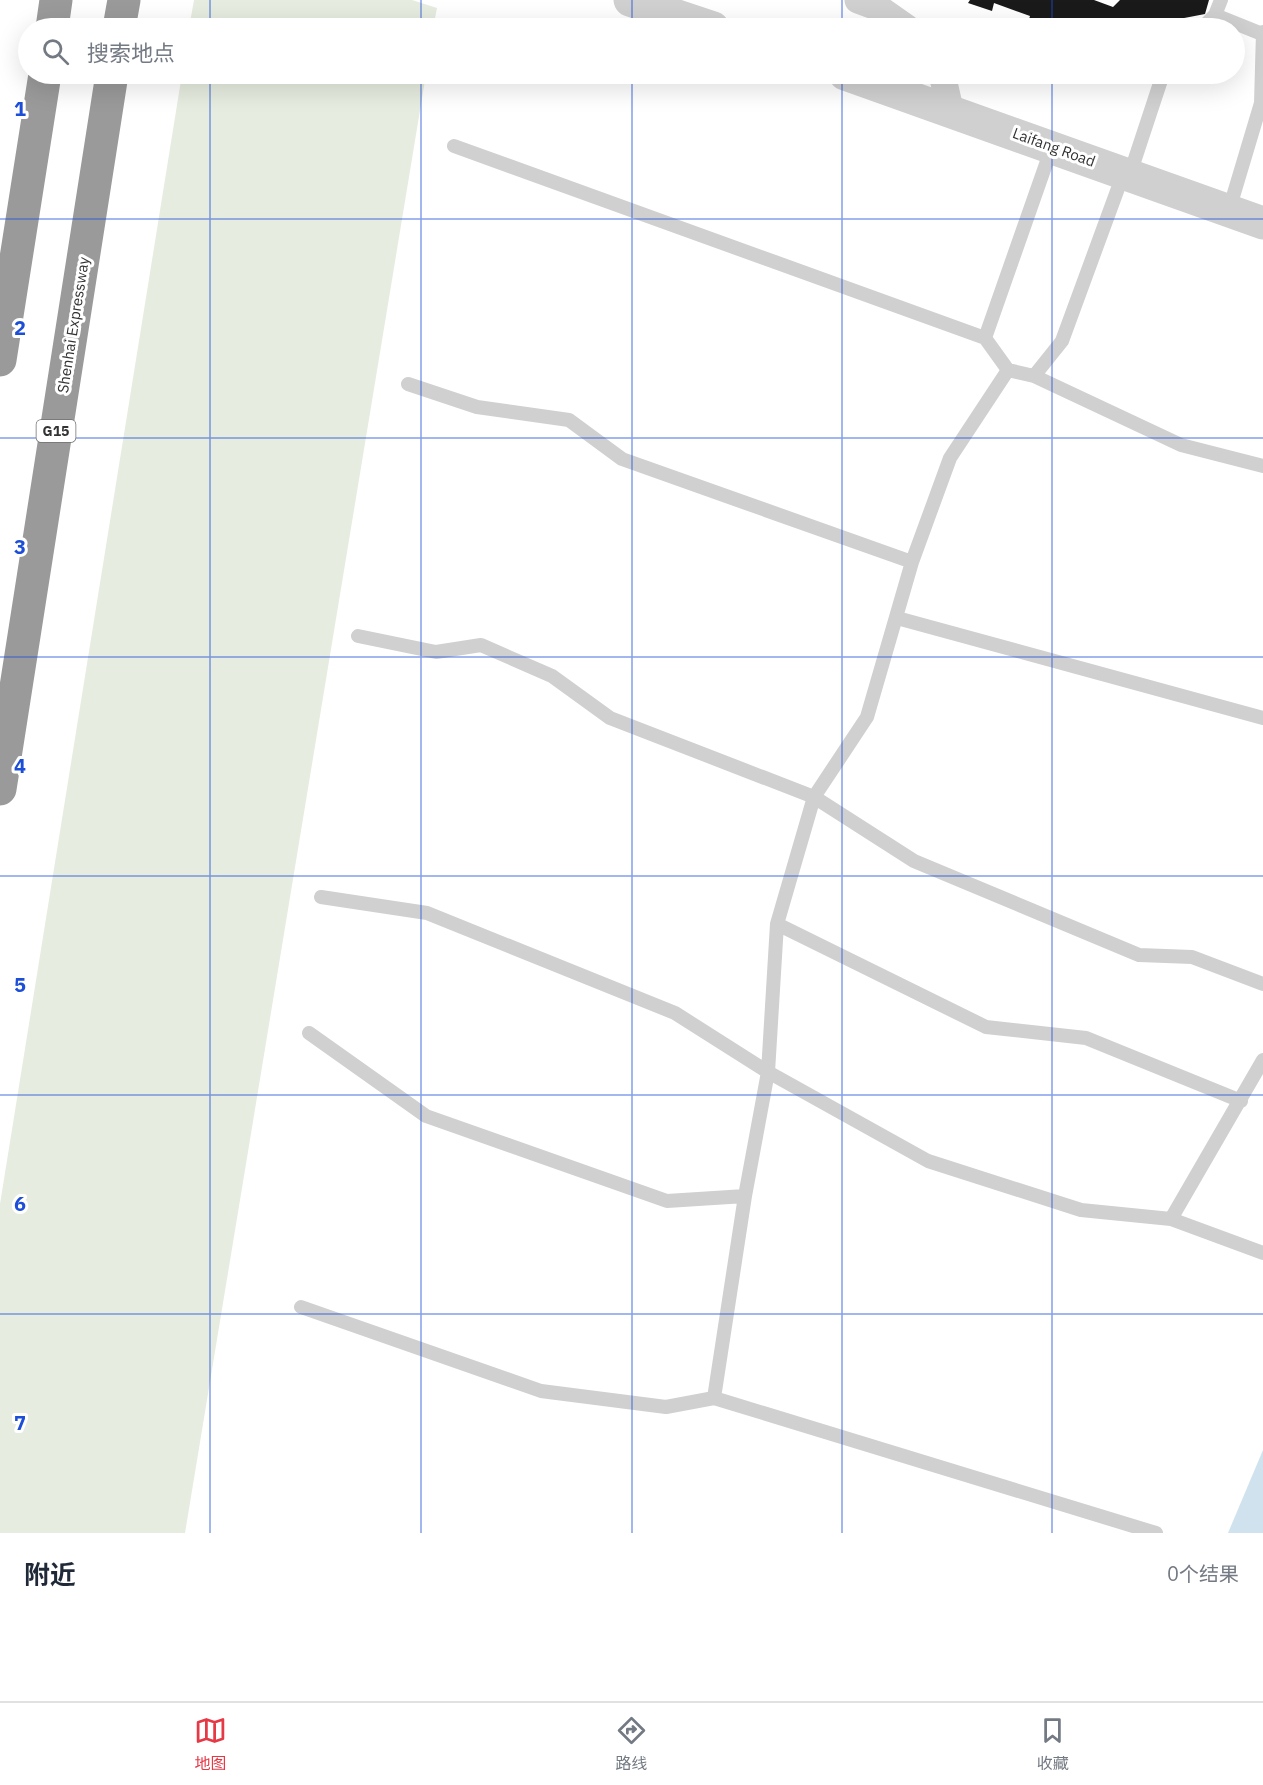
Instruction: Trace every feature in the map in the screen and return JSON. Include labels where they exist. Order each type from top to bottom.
[{"type":"highway","points":[[53,18],[56,0]]},
{"type":"highway","points":[[121,18],[124,0]]},
{"type":"highway","points":[[0,360],[43,84]]},
{"type":"highway","name":"Shenhai Expressway","points":[[0,789],[110,84]]},
{"type":"street","points":[[630,0],[683,18]]},
{"type":"street","points":[[858,0],[877,7],[893,18]]},
{"type":"street","name":"Laifang Road","points":[[875,84],[1263,223]]},
{"type":"street","points":[[944,84],[950,109]]},
{"type":"lane","points":[[1212,18],[1221,0]]},
{"type":"lane","points":[[1215,15],[1223,18]]},
{"type":"lane","points":[[1228,210],[1261,103],[1263,33],[1245,26]]},
{"type":"lane","points":[[1034,376],[1062,341],[1159,84]]},
{"type":"lane","points":[[454,146],[985,338],[1008,370],[1034,376],[1181,445],[1263,466]]},
{"type":"lane","points":[[985,338],[1052,147]]},
{"type":"lane","points":[[714,1398],[745,1196],[768,1072],[777,924],[814,797],[867,717],[912,562],[950,458],[1008,370]]},
{"type":"lane","points":[[408,384],[477,407],[569,420],[622,459],[912,562]]},
{"type":"lane","points":[[897,618],[1263,718]]},
{"type":"lane","points":[[358,636],[436,652],[481,645],[552,676],[610,718],[814,797],[914,861],[1139,955],[1192,957],[1263,984]]},
{"type":"lane","points":[[321,897],[427,913],[675,1012],[768,1072],[928,1161],[1081,1210],[1171,1219],[1263,1253]]},
{"type":"lane","points":[[777,924],[986,1027],[1086,1038],[1240,1101]]},
{"type":"lane","points":[[309,1033],[426,1116],[667,1201],[745,1196]]},
{"type":"lane","points":[[1171,1219],[1263,1060]]},
{"type":"lane","points":[[301,1307],[541,1390],[666,1407],[714,1398],[1156,1533]]},
{"type":"shaded area","points":[[194,0],[412,0],[437,8],[435,18],[191,18]]},
{"type":"shaded area","points":[[180,84],[424,84],[185,1533],[0,1533],[0,1204]]},
{"type":"water","points":[[1263,1450],[1263,1533],[1228,1533]]},
{"type":"building","points":[[970,0],[1094,0],[1113,7],[1120,0],[1209,0],[1205,14],[1184,18],[1029,18],[1030,16],[994,3],[992,11],[968,3]]}]
